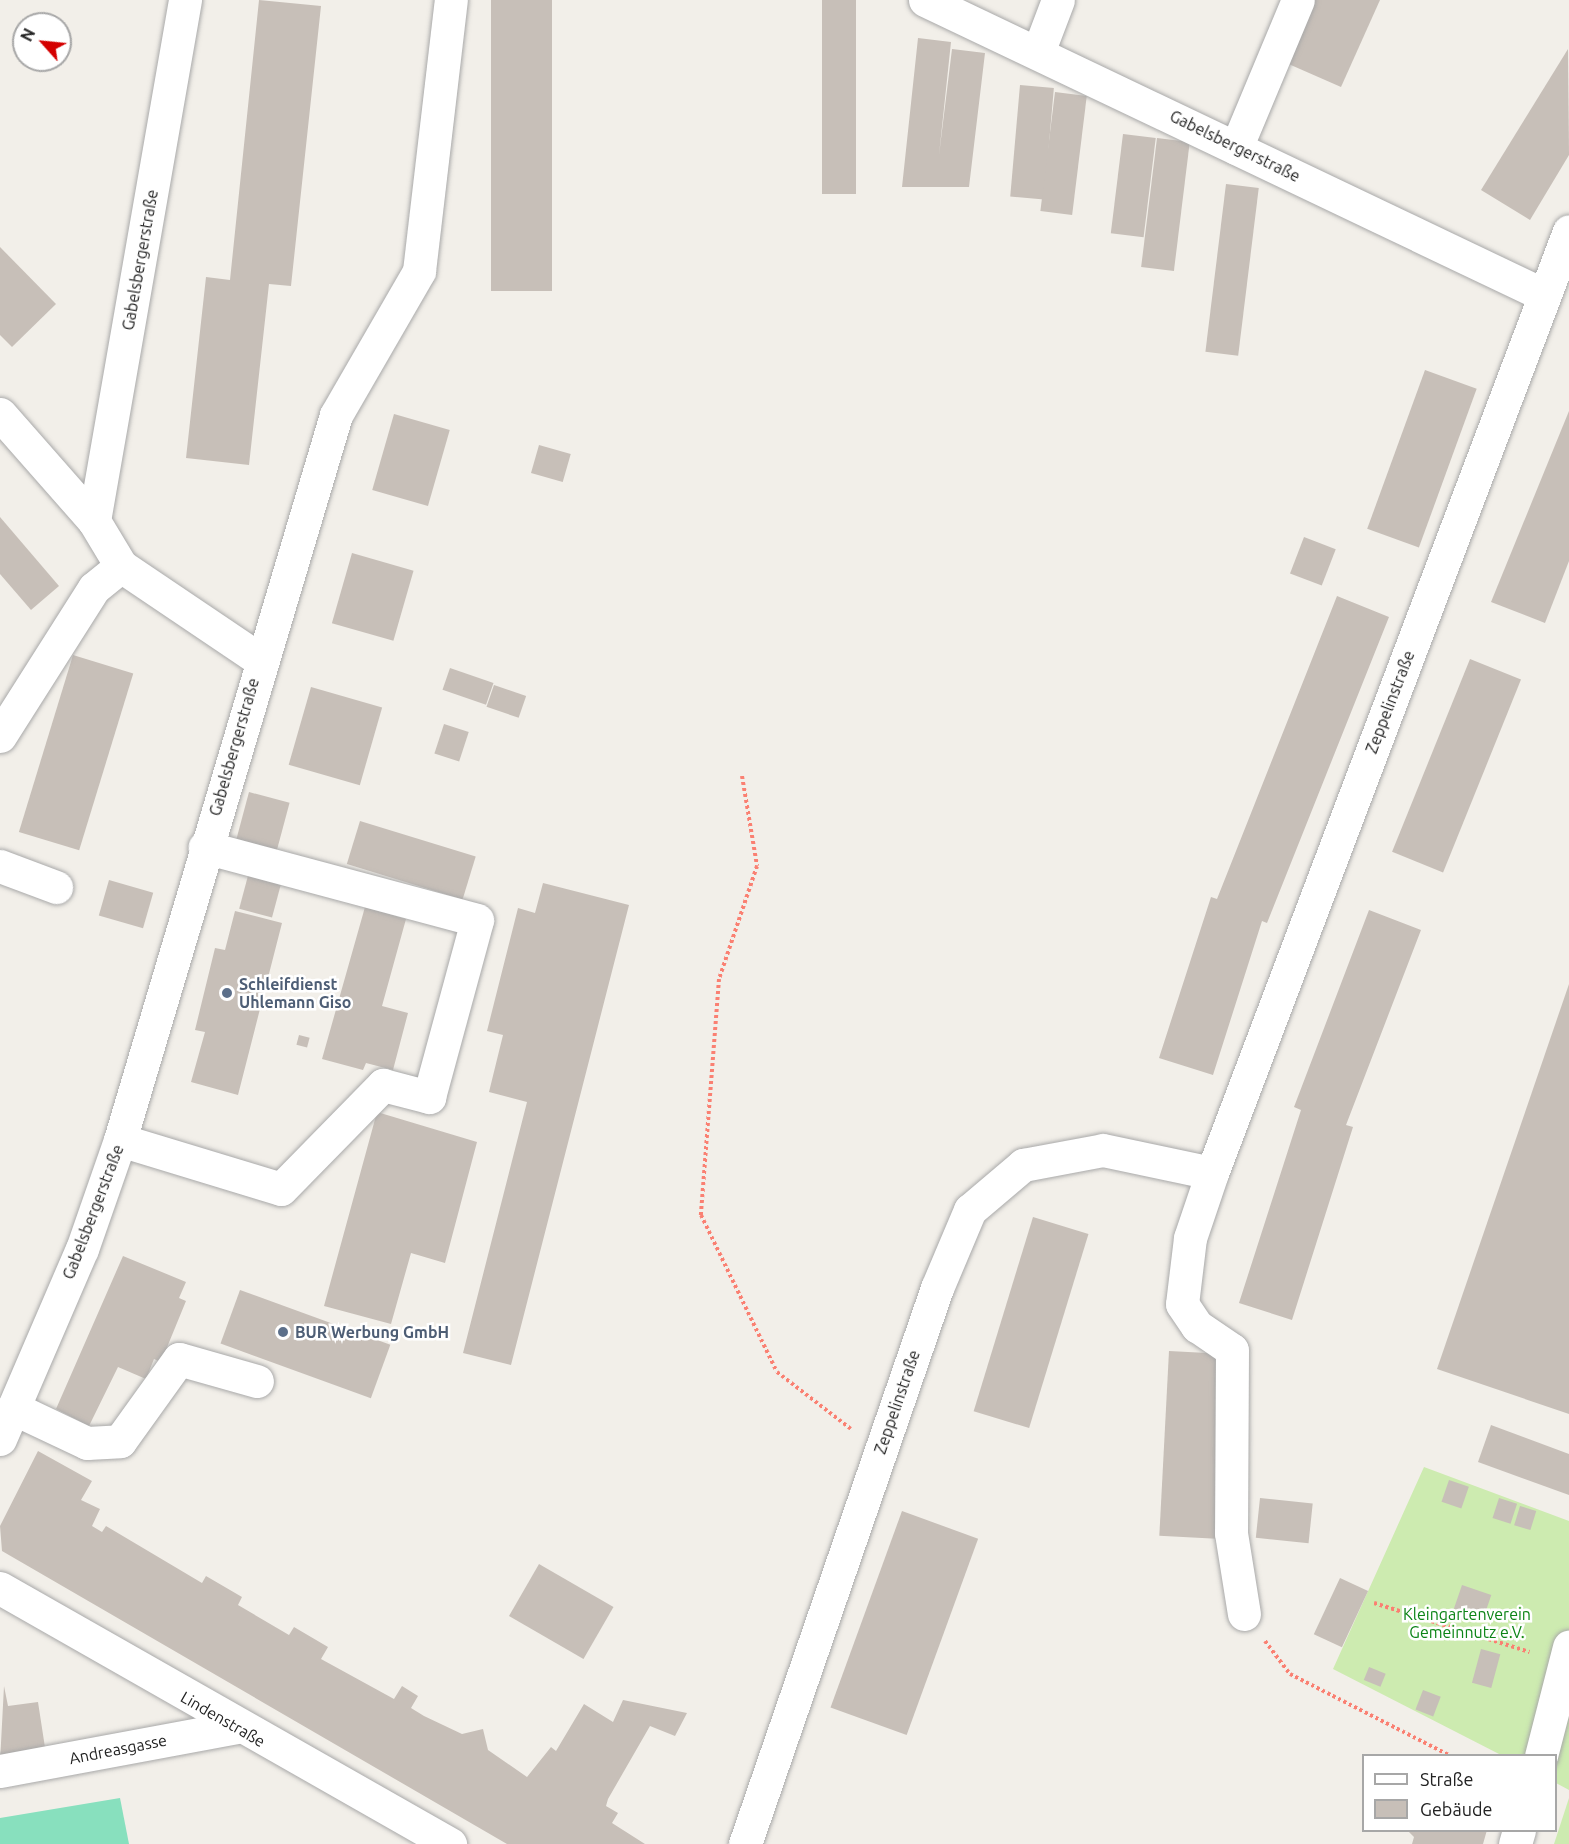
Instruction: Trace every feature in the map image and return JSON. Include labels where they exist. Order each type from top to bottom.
[{"type":"street","name":"Gabelsbergerstraße","points":[[0,1439],[10,1399],[120,1140],[259,659],[121,566],[94,521],[185,0]]},
{"type":"street","points":[[259,659],[336,415],[419,271],[452,0]]},
{"type":"street","name":"Gabelsbergerstraße","points":[[925,0],[1039,50],[1236,148],[1544,295]]},
{"type":"street","points":[[1039,50],[1058,0]]},
{"type":"street","points":[[1236,148],[1298,0]]},
{"type":"street","name":"Zeppelinstraße","points":[[1244,1614],[1231,1533],[1232,1350],[1197,1326],[1182,1304],[1190,1238],[1212,1173],[1569,231]]},
{"type":"street","points":[[0,414],[94,521]]},
{"type":"street","points":[[0,736],[94,588],[121,566]]},
{"type":"street","points":[[120,1140],[281,1189],[383,1084],[429,1097],[477,920],[205,848]]},
{"type":"street","points":[[0,866],[56,887]]},
{"type":"street","name":"Zeppelinstraße","points":[[745,1844],[880,1451],[970,1210],[1023,1165],[1103,1150],[1212,1173]]},
{"type":"street","points":[[10,1399],[87,1443],[120,1441],[179,1359],[257,1381]]},
{"type":"street","name":"Lindenstraße","points":[[0,1588],[237,1727],[450,1844]]},
{"type":"street","points":[[1541,1754],[1567,1656]]},
{"type":"street","name":"Andreasgasse","points":[[0,1771],[237,1727]]},
{"type":"path","points":[[742,776],[757,866],[719,979],[701,1215],[777,1372],[880,1451]]},
{"type":"path","points":[[1374,1603],[1567,1656]]},
{"type":"path","points":[[1244,1614],[1290,1674],[1448,1754]]},
{"type":"green space","name":"Kleingartenverein Gemeinnutz e.V.","points":[[1424,1467],[1569,1521],[1569,1790],[1557,1784],[1557,1754],[1499,1754],[1333,1669]]},
{"type":"green space","points":[[120,1798],[129,1844],[0,1844],[0,1818]]},
{"type":"green space","points":[[1569,1798],[1569,1844],[1554,1844]]},
{"type":"building","points":[[259,0],[321,6],[291,286],[269,284],[249,465],[186,458],[206,277],[230,280]]},
{"type":"building","points":[[491,0],[552,0],[552,291],[491,291]]},
{"type":"building","points":[[822,0],[856,0],[856,194],[822,194]]},
{"type":"building","points":[[1311,0],[1380,0],[1341,87],[1284,62]]},
{"type":"building","points":[[918,38],[951,42],[939,155],[952,49],[985,53],[969,187],[902,187]]},
{"type":"building","points":[[1568,49],[1569,155],[1530,220],[1481,190]]},
{"type":"building","points":[[1020,85],[1054,88],[1044,200],[1010,197]]},
{"type":"building","points":[[1055,92],[1087,96],[1072,215],[1040,211]]},
{"type":"building","points":[[1123,134],[1156,138],[1144,237],[1111,233]]},
{"type":"building","points":[[1157,138],[1190,142],[1174,271],[1141,267]]},
{"type":"building","points":[[1226,184],[1259,188],[1238,356],[1205,352]]},
{"type":"building","points":[[0,247],[56,304],[12,347],[0,335]]},
{"type":"building","points":[[1425,370],[1477,389],[1419,548],[1367,529]]},
{"type":"building","points":[[1569,411],[1569,561],[1545,623],[1491,602]]},
{"type":"building","points":[[394,414],[450,430],[428,506],[372,490]]},
{"type":"building","points":[[539,445],[571,454],[563,482],[531,473]]},
{"type":"building","points":[[0,517],[59,586],[31,610],[0,574]]},
{"type":"building","points":[[1304,537],[1336,549],[1322,586],[1290,573]]},
{"type":"building","points":[[352,553],[414,571],[393,641],[332,623]]},
{"type":"building","points":[[1337,596],[1389,617],[1267,923],[1262,921],[1213,1075],[1159,1058],[1211,897],[1217,899]]},
{"type":"building","points":[[73,655],[133,673],[79,850],[19,832]]},
{"type":"building","points":[[1470,659],[1521,680],[1443,872],[1392,852]]},
{"type":"building","points":[[450,668],[493,683],[486,705],[443,690]]},
{"type":"building","points":[[494,685],[526,696],[519,718],[487,707]]},
{"type":"building","points":[[311,687],[382,707],[360,785],[289,765]]},
{"type":"building","points":[[444,724],[469,732],[459,762],[434,753]]},
{"type":"building","points":[[249,792],[290,803],[276,854],[235,843]]},
{"type":"building","points":[[360,821],[476,856],[463,899],[347,864]]},
{"type":"building","points":[[249,872],[282,881],[272,918],[239,909]]},
{"type":"building","points":[[109,880],[153,893],[143,928],[99,916]]},
{"type":"building","points":[[543,883],[629,905],[511,1365],[463,1353],[527,1102],[489,1092],[503,1035],[487,1031],[518,908],[535,913]]},
{"type":"building","points":[[365,907],[406,919],[382,1006],[408,1013],[393,1070],[366,1063],[363,1070],[322,1059]]},
{"type":"building","points":[[1369,910],[1421,930],[1346,1125],[1353,1127],[1292,1320],[1239,1303],[1301,1110],[1294,1107]]},
{"type":"building","points":[[235,911],[282,923],[238,1095],[191,1082],[205,1032],[195,1030],[215,948],[225,950]]},
{"type":"building","points":[[1569,984],[1569,1414],[1437,1369]]},
{"type":"building","points":[[299,1035],[310,1038],[307,1048],[296,1045]]},
{"type":"building","points":[[377,1112],[477,1142],[445,1263],[411,1253],[391,1324],[324,1306]]},
{"type":"building","points":[[1033,1217],[1088,1234],[1029,1428],[974,1411]]},
{"type":"building","points":[[123,1256],[186,1282],[179,1298],[186,1301],[161,1362],[154,1359],[146,1379],[118,1367],[89,1426],[56,1409]]},
{"type":"building","points":[[240,1290],[390,1345],[371,1398],[221,1344]]},
{"type":"building","points":[[1169,1351],[1226,1354],[1216,1539],[1159,1536]]},
{"type":"building","points":[[1491,1425],[1569,1454],[1569,1495],[1478,1462]]},
{"type":"building","points":[[38,1451],[92,1481],[81,1500],[100,1509],[92,1526],[102,1532],[106,1526],[202,1583],[206,1576],[242,1597],[238,1605],[289,1635],[294,1627],[328,1647],[321,1659],[394,1699],[402,1686],[418,1696],[411,1708],[424,1716],[462,1734],[483,1729],[488,1750],[527,1777],[551,1747],[556,1751],[584,1704],[613,1722],[623,1700],[687,1713],[675,1736],[650,1726],[608,1799],[606,1806],[618,1813],[612,1823],[645,1844],[507,1844],[2,1551],[0,1526]]},
{"type":"building","points":[[1449,1480],[1469,1487],[1461,1509],[1442,1502]]},
{"type":"building","points":[[1260,1498],[1313,1504],[1309,1543],[1256,1538]]},
{"type":"building","points":[[1499,1498],[1517,1504],[1511,1524],[1493,1518]]},
{"type":"building","points":[[1520,1506],[1536,1511],[1530,1530],[1514,1525]]},
{"type":"building","points":[[902,1511],[978,1539],[907,1735],[831,1707]]},
{"type":"building","points":[[539,1564],[613,1607],[583,1659],[509,1616]]},
{"type":"building","points":[[1340,1578],[1368,1591],[1342,1647],[1314,1634]]},
{"type":"building","points":[[1462,1585],[1491,1595],[1483,1619],[1454,1609]]},
{"type":"building","points":[[1481,1649],[1500,1654],[1491,1688],[1472,1683]]},
{"type":"building","points":[[1369,1667],[1386,1674],[1380,1687],[1364,1680]]},
{"type":"building","points":[[4,1686],[8,1706],[38,1702],[46,1754],[0,1762]]},
{"type":"building","points":[[1423,1690],[1441,1697],[1433,1716],[1415,1710]]},
{"type":"building","points":[[1409,1832],[1486,1832],[1483,1844],[1412,1844],[1414,1837]]},
{"type":"place","name":"Schleifdienst Uhlemann Giso","points":[[227,993]]},
{"type":"place","name":"BUR Werbung GmbH","points":[[283,1332]]}]
